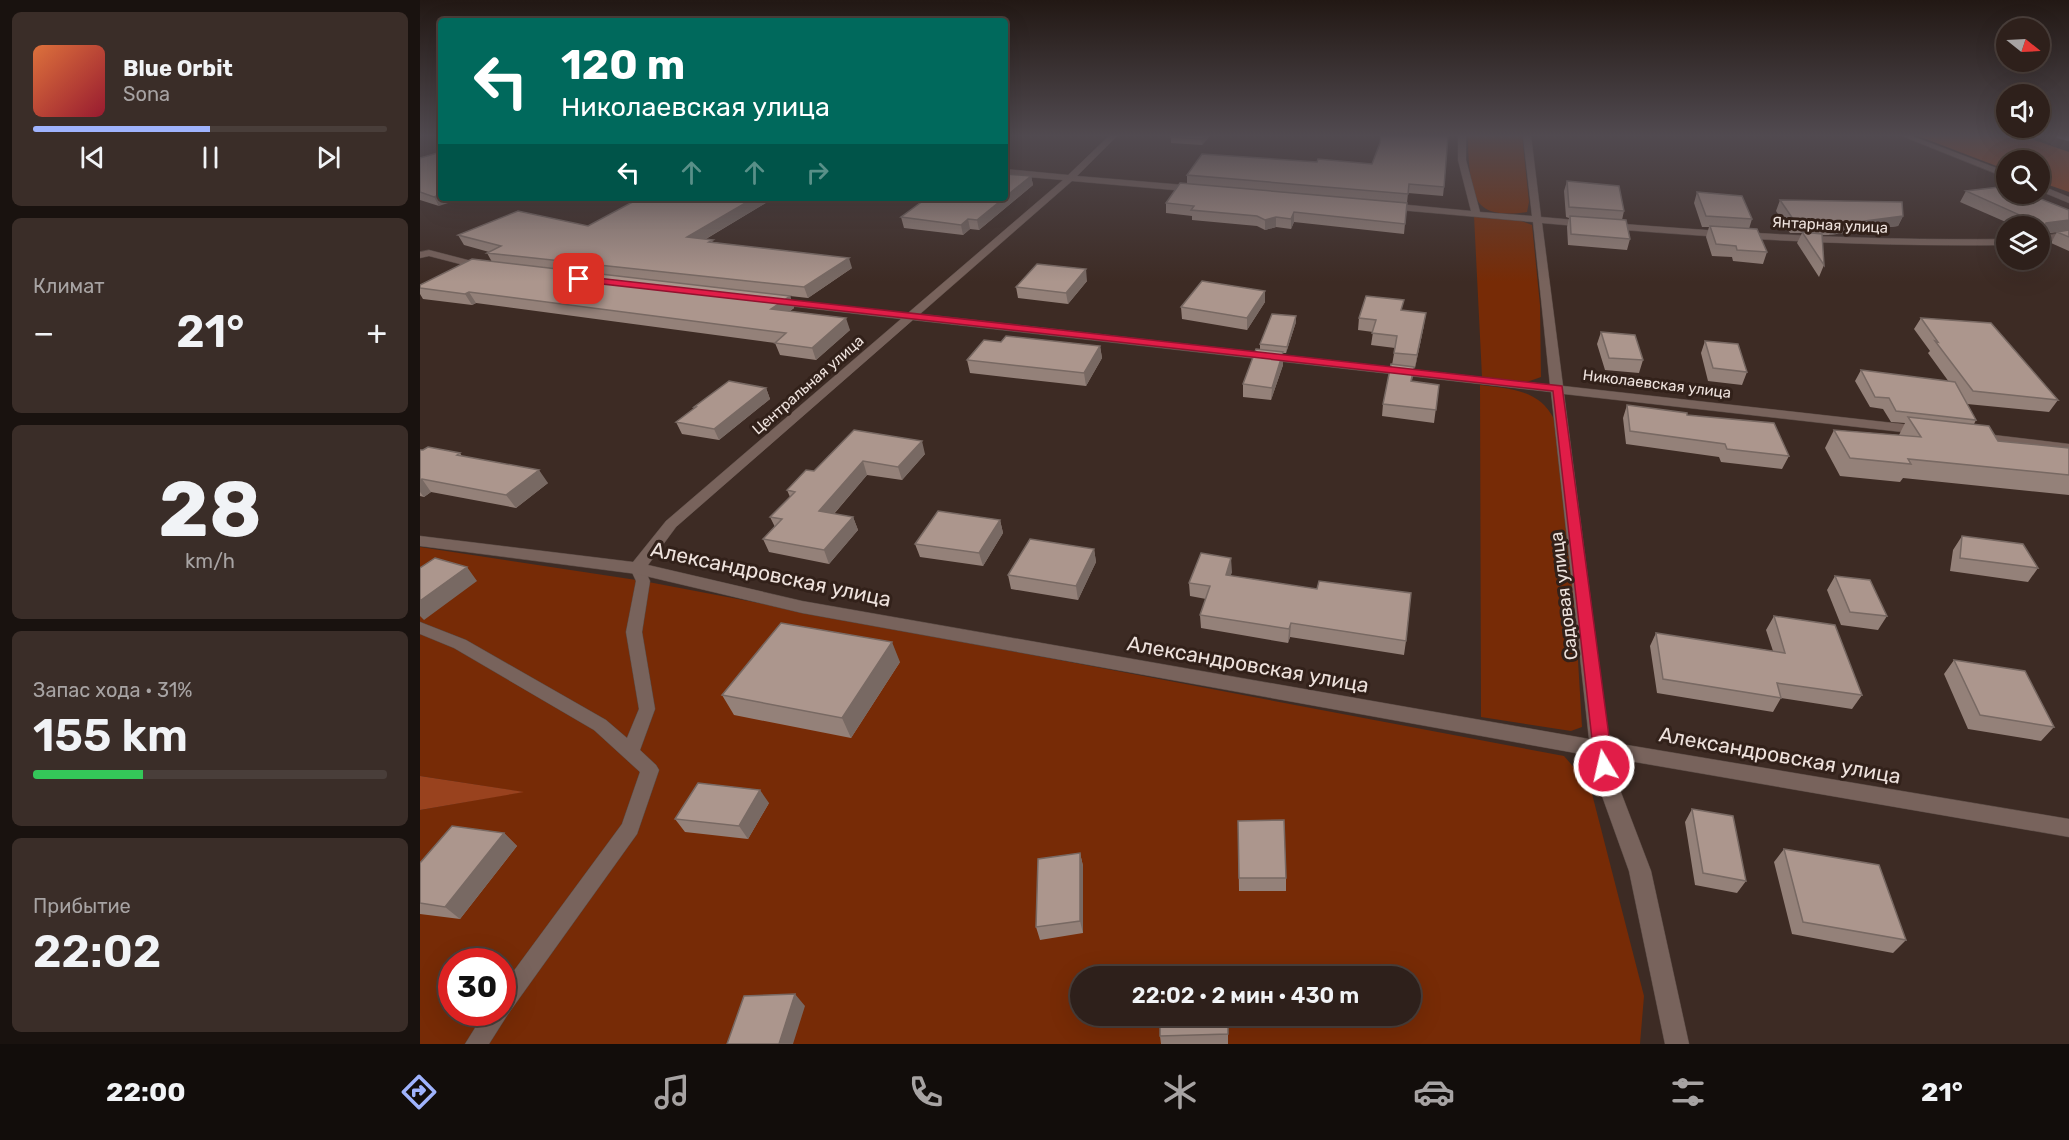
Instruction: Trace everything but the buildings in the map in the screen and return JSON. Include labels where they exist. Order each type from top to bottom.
[{"type":"street","name":"Центральная улица","points":[[636,568],[671,524],[1063,185]]},
{"type":"street","points":[[1146,185],[1205,190]]},
{"type":"street","points":[[1469,185],[1476,213]]},
{"type":"street","name":"Садовая улица","points":[[1532,185],[1600,749],[1607,782],[1640,872],[1677,1044]]},
{"type":"street","points":[[2050,192],[2069,200]]},
{"type":"street","name":"Янтарная улица","points":[[1382,205],[1536,220],[1865,243],[1996,242]]},
{"type":"street","points":[[2050,238],[2069,235]]},
{"type":"street","points":[[423,252],[501,270]]},
{"type":"street","name":"Николаевская улица","points":[[756,299],[1933,432]]},
{"type":"street","points":[[1967,436],[2069,448]]},
{"type":"street","name":"Александровская улица","points":[[420,541],[636,568],[802,607],[1553,742],[1647,754],[2069,828]]},
{"type":"lane","points":[[630,752],[647,709],[634,632],[642,581],[636,568]]},
{"type":"lane","points":[[420,628],[460,644],[600,725],[650,770],[630,828],[516,987]]},
{"type":"lane","points":[[476,1044],[488,1026]]},
{"type":"shaded area","points":[[1473,185],[1527,185],[1529,202],[1527,212],[1509,214],[1491,211],[1481,205]]},
{"type":"shaded area","points":[[2050,185],[2050,185],[2069,185],[2069,192]]},
{"type":"shaded area","points":[[1474,216],[1519,220],[1532,225],[1540,305],[1541,377],[1527,382],[1482,377]]},
{"type":"shaded area","points":[[1480,385],[1523,392],[1532,396],[1548,409],[1554,419],[1573,577],[1582,727],[1571,731],[1481,717]]},
{"type":"shaded area","points":[[420,547],[643,581],[1564,756],[1590,786],[1644,996],[1640,1044],[420,1044],[420,810],[522,792],[420,776]]},
{"type":"shaded area","points":[[420,776],[524,792],[420,810]]},
{"type":"route","points":[[579,279],[1558,388],[1600,749],[1604,766]]}]
